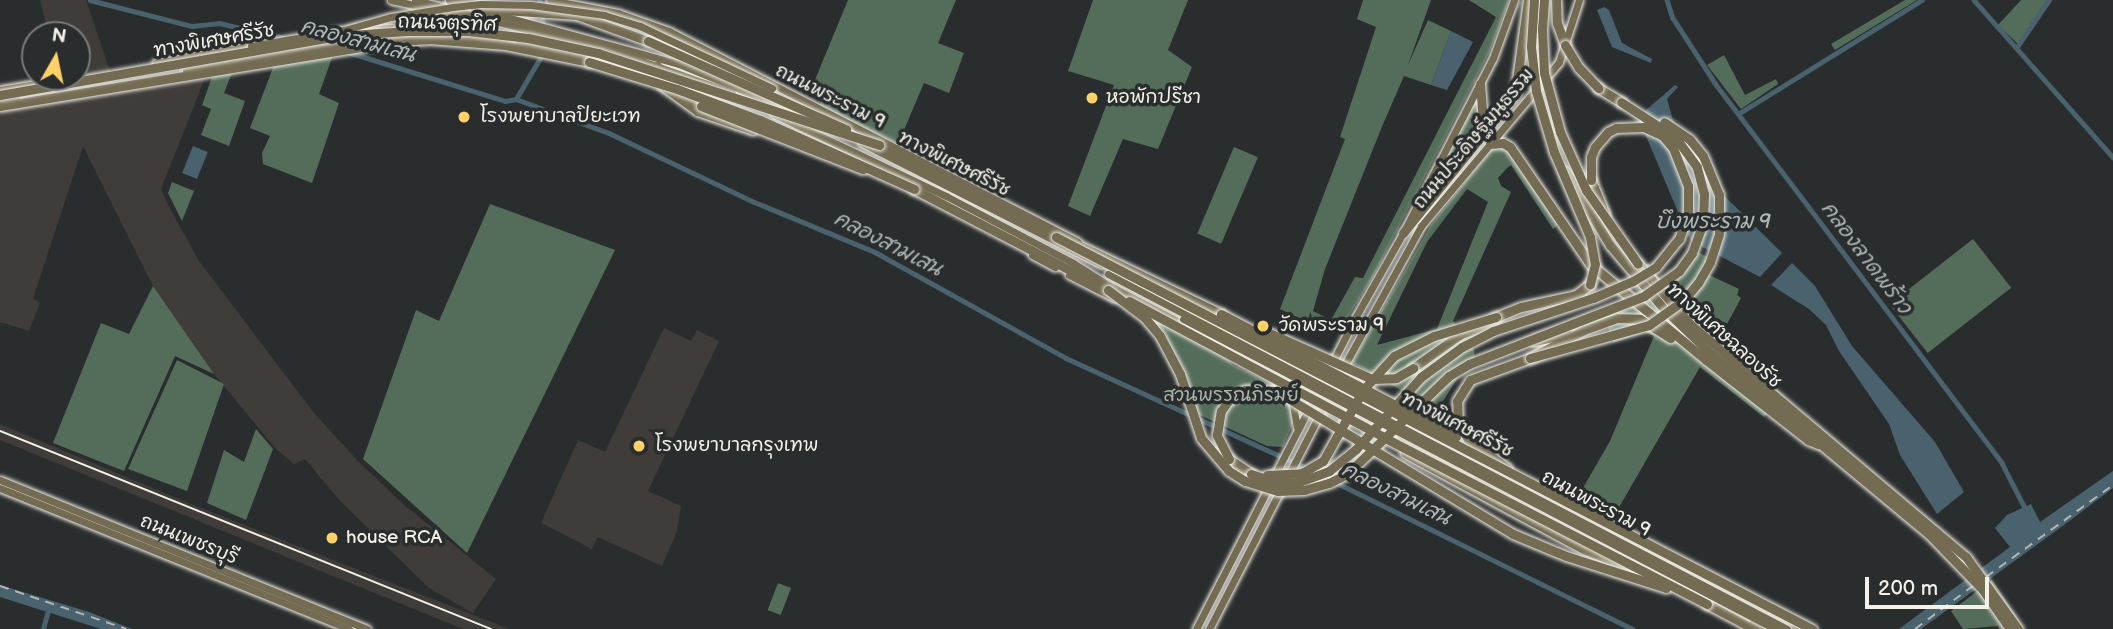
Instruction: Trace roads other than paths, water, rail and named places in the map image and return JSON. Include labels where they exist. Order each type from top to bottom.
[{"type":"highway","points":[[449,0],[503,10],[593,19],[815,113],[879,145]]},
{"type":"highway","points":[[1402,233],[1515,94],[1528,0]]},
{"type":"highway","name":"ทางพิเศษฉลองรัช","points":[[1534,0],[1533,72],[1554,152],[1610,246],[1664,309],[1706,349],[1829,449],[1958,561],[1983,590],[2010,629]]},
{"type":"highway","name":"ทางพิเศษฉลองรัช","points":[[1544,0],[1542,52],[1552,109],[1586,190],[1638,264],[1690,324],[1935,528],[1966,557],[2018,629]]},
{"type":"highway","points":[[1108,290],[1144,318],[1168,348],[1208,449],[1229,471],[1245,481],[1278,491],[1320,486],[1347,474],[1449,376],[1469,364],[1534,341],[1656,288],[1679,271],[1699,239],[1703,223],[1703,194],[1690,156],[1666,129],[1598,88],[1571,57],[1557,23],[1556,0]]},
{"type":"highway","name":"ทางพิเศษศรีรัช","points":[[0,92],[338,36],[407,30],[468,31],[528,38],[598,53],[879,145],[1811,629]]},
{"type":"highway","name":"ทางพิเศษศรีรัช","points":[[0,103],[363,44],[429,39],[466,41],[579,60],[677,89],[803,137],[914,188],[1387,439],[1707,604],[1754,625]]},
{"type":"highway","points":[[657,66],[701,106],[914,188]]},
{"type":"highway","points":[[644,72],[674,83]]},
{"type":"highway","points":[[1480,84],[1484,134]]},
{"type":"highway","points":[[1520,477],[1468,439],[1458,424],[1455,408],[1462,388],[1469,380],[1530,358],[1649,326],[1685,300],[1710,262],[1718,234],[1721,207],[1716,183],[1703,156],[1689,139],[1670,125],[1621,102]]},
{"type":"highway","points":[[1605,215],[1591,180],[1591,157],[1595,146],[1608,132],[1630,126],[1644,127],[1663,136],[1680,160],[1688,186],[1688,214],[1683,231],[1670,254],[1633,281],[1493,331],[1462,347],[1432,368],[1356,449],[1329,471],[1298,482],[1279,483],[1239,467],[1223,450],[1217,435],[1217,420],[1228,401],[1237,394],[1253,388],[1276,391],[1513,534],[1566,556],[1707,604]]},
{"type":"highway","points":[[1490,144],[1503,143],[1510,147],[1573,243],[1608,280],[1808,440],[1829,449]]},
{"type":"highway","points":[[1251,474],[1290,476],[1312,468],[1331,449],[1363,390],[1394,356],[1434,336],[1521,307],[1576,295],[1590,284],[1594,272],[1590,237],[1554,152]]},
{"type":"highway","points":[[1056,237],[1103,255],[1456,437],[1472,446],[1493,468]]},
{"type":"highway","points":[[1221,314],[1372,379],[1396,378],[1461,334],[1490,324],[1496,317]]},
{"type":"highway","points":[[1530,358],[1584,330],[1616,318],[1640,319],[1706,360]]},
{"type":"highway","points":[[1534,341],[1584,330]]},
{"type":"highway","points":[[1434,353],[1478,332],[1493,331]]},
{"type":"highway","points":[[1387,439],[1432,468],[1611,562],[1671,578]]},
{"type":"main road","name":"ถนนพระราม 9","points":[[391,0],[480,18]]},
{"type":"main road","name":"ถนนพระราม 9","points":[[415,0],[495,23],[679,64],[723,83],[946,196],[1073,263],[1103,282],[1765,629]]},
{"type":"main road","name":"ถนนพระราม 9","points":[[449,0],[657,66],[863,143],[1078,255],[1111,269],[1258,345],[1269,347]]},
{"type":"main road","points":[[474,0],[503,10]]},
{"type":"main road","name":"ถนนพระราม 9","points":[[550,0],[644,20],[1210,307],[1239,329],[1323,379],[1799,629]]},
{"type":"main road","name":"ถนนประดิษฐ์มนูธรรม","points":[[1196,629],[1199,613],[1480,84],[1504,33],[1514,0]]},
{"type":"main road","name":"ถนนประดิษฐ์มนูธรรม","points":[[1209,629],[1217,621],[1346,361],[1400,263],[1445,194],[1559,62],[1579,0]]},
{"type":"main road","name":"ถนนจตุรทิศ","points":[[0,92],[344,30],[391,17],[481,4],[563,8],[640,26],[813,107]]},
{"type":"main road","points":[[425,8],[436,19],[432,27]]},
{"type":"main road","points":[[460,36],[495,23]]},
{"type":"main road","points":[[344,30],[432,27],[437,29],[441,36]]},
{"type":"main road","name":"ถนนจตุรทิศ","points":[[0,103],[367,40],[441,36],[536,46],[644,72]]},
{"type":"main road","points":[[723,83],[736,67]]},
{"type":"main road","name":"ถนนพระราม 9","points":[[644,72],[697,112],[806,151],[839,159],[940,205],[1116,299],[1156,308]]},
{"type":"main road","points":[[831,116],[863,143]]},
{"type":"main road","name":"ถนนพระราม 9","points":[[1078,255],[1107,276],[1775,629]]},
{"type":"main road","points":[[1389,258],[1400,263]]},
{"type":"main road","name":"ถนนพระราม 9","points":[[1073,263],[1107,276],[1787,629]]},
{"type":"main road","points":[[1227,347],[1232,356],[1287,391],[1296,408],[1296,431]]},
{"type":"main road","points":[[1259,364],[1267,359],[1269,347],[1321,367],[1333,359]]},
{"type":"main road","points":[[1346,361],[1352,384],[1361,399]]},
{"type":"main road","points":[[1321,411],[1332,411],[1356,423],[1384,429]]},
{"type":"main road","name":"ถนนเพชรบุรี","points":[[0,480],[46,502],[349,629]]},
{"type":"main road","name":"ถนนเพชรบุรี","points":[[0,488],[46,502],[367,629]]},
{"type":"main road","points":[[1681,584],[1682,598]]},
{"type":"main road","points":[[1761,609],[1780,614],[1811,629]]},
{"type":"water","points":[[1604,7],[1609,10],[1622,43],[1652,59],[1651,63],[1612,47],[1597,10]]},
{"type":"water","points":[[1451,31],[1473,42],[1447,90],[1431,85]]},
{"type":"water","name":"บึงพระราม 9","points":[[1675,85],[1678,87],[1667,99],[1683,155],[1782,253],[1760,277],[1691,241],[1678,212],[1638,117]]},
{"type":"water","points":[[193,146],[208,152],[197,179],[182,173]]},
{"type":"water","name":"บึงพระราม 9","points":[[1792,263],[1815,286],[1852,346],[1935,442],[1964,492],[1937,514],[1900,455],[1889,424],[1839,351],[1826,325],[1809,309],[1771,285]]},
{"type":"water","points":[[2113,471],[2113,488],[2064,525],[1921,629],[1899,629],[2010,547],[1995,528],[2007,515],[2031,504],[2040,522]]},
{"type":"water","points":[[0,585],[89,612],[132,629],[101,629],[0,597]]},
{"type":"waterway","name":"คลองสามเสน","points":[[90,0],[192,26],[219,23],[284,38]]},
{"type":"waterway","points":[[540,0],[544,27]]},
{"type":"waterway","name":"คลองลาดพร้าว","points":[[1667,0],[1673,18],[1715,83],[2002,463],[2026,510]]},
{"type":"waterway","points":[[1738,114],[1922,0]]},
{"type":"waterway","points":[[1974,0],[2113,157]]},
{"type":"waterway","points":[[2017,47],[2049,0]]},
{"type":"waterway","name":"คลองสามเสน","points":[[348,52],[505,101],[516,99],[609,133],[752,201],[875,252],[1066,358],[1308,469]]},
{"type":"waterway","points":[[516,99],[543,53]]},
{"type":"waterway","name":"คลองสามเสน","points":[[1323,476],[1632,629]]},
{"type":"waterway","points":[[43,629],[49,607]]},
{"type":"railway","points":[[0,431],[491,629]]},
{"type":"place","name":"หอพักปรีชา","points":[[1092,98]]},
{"type":"place","name":"โรงพยาบาลปิยะเวท","points":[[464,117]]},
{"type":"place","name":"วัดพระราม 9","points":[[1263,326]]},
{"type":"place","name":"โรงพยาบาลกรุงเทพ","points":[[639,446]]},
{"type":"place","name":"house RCA","points":[[332,538]]},
{"type":"park label","name":"สวนพรรณภิรมย์","points":[[1231,396]]}]
